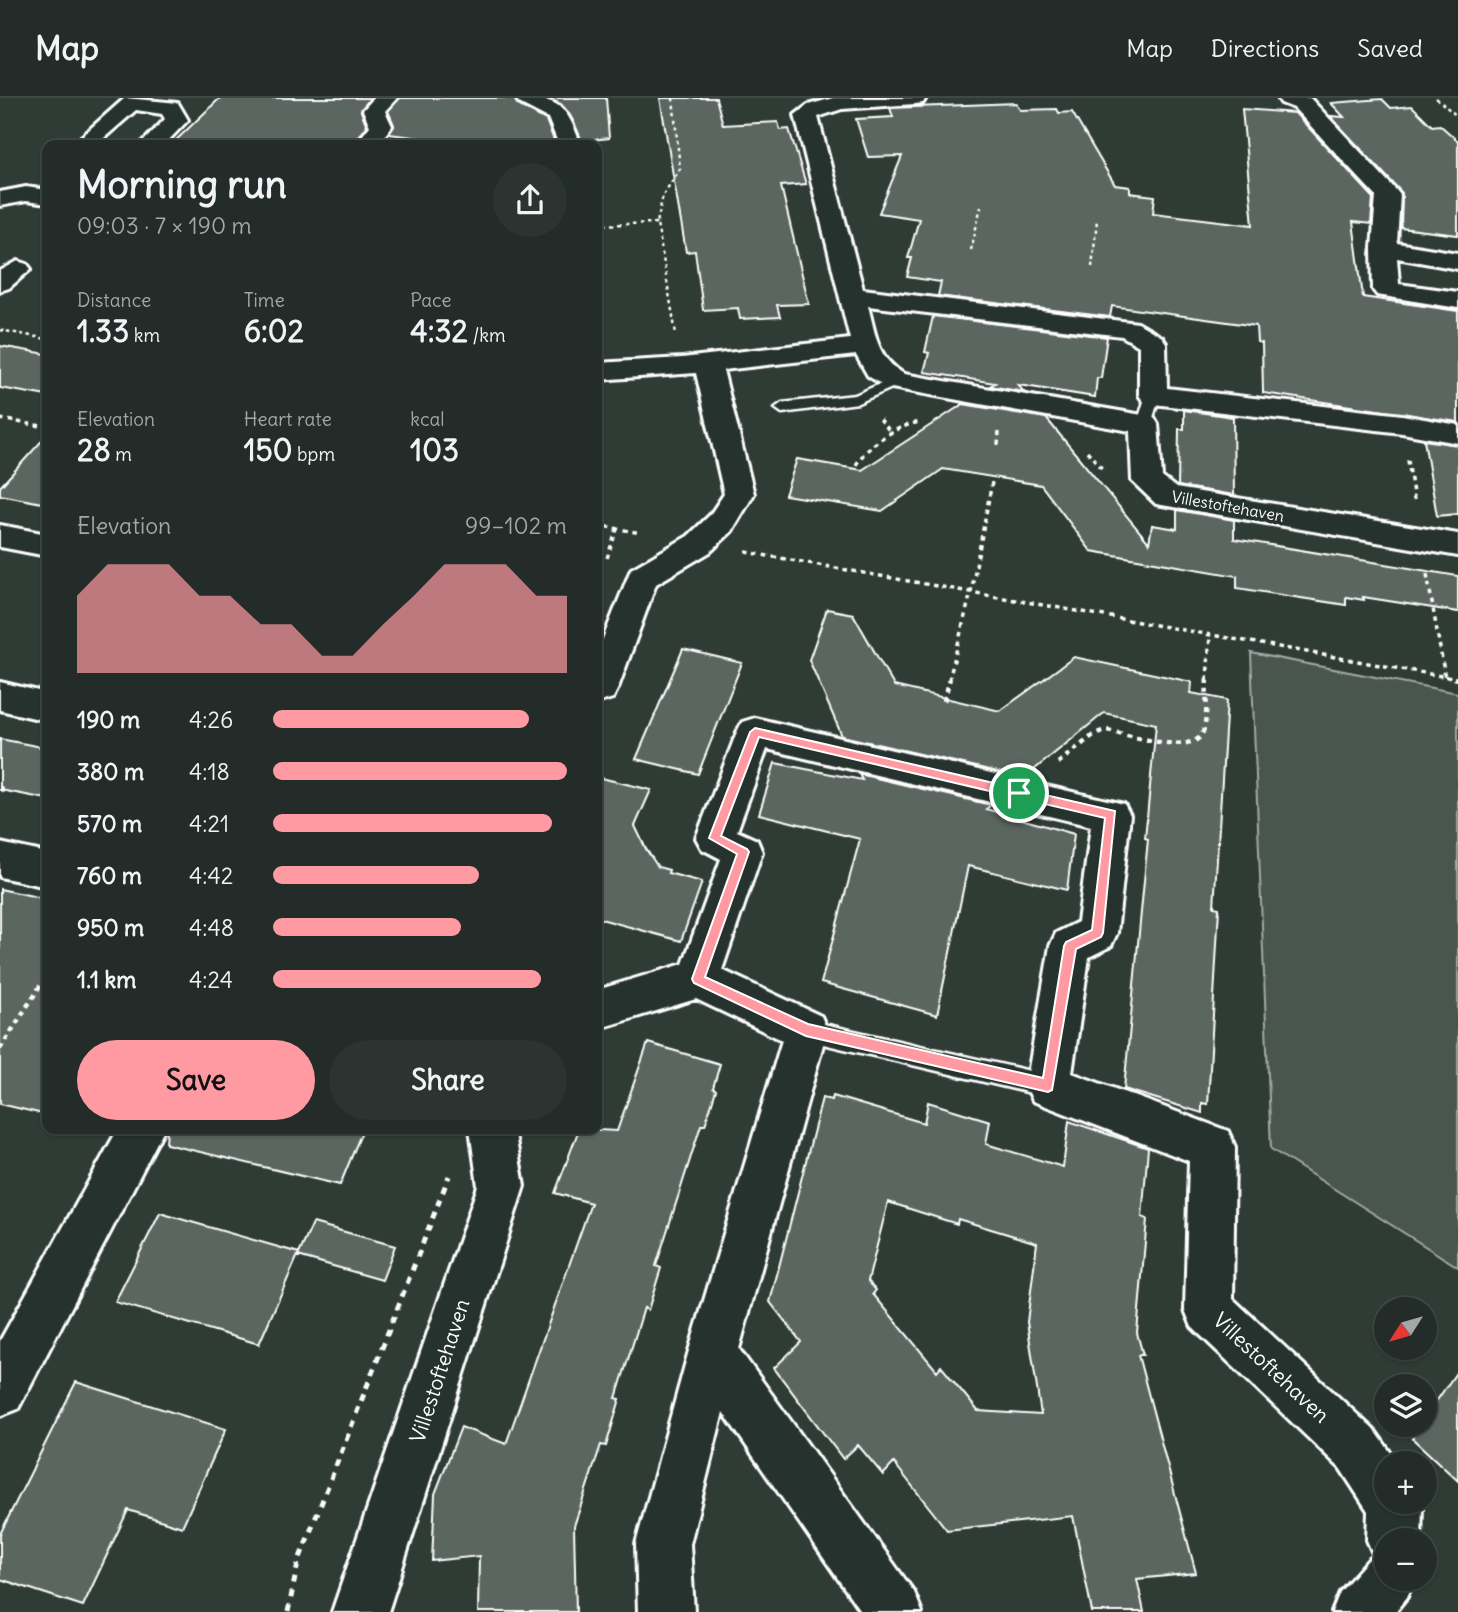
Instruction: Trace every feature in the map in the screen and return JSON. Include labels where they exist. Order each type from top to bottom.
[{"type":"street","points":[[370,140],[381,126],[374,110],[386,98]]},
{"type":"street","points":[[527,98],[557,114],[568,140]]},
{"type":"street","points":[[915,98],[829,103],[814,107],[806,115],[865,346],[878,370],[896,381],[1144,424]]},
{"type":"street","points":[[1289,98],[1303,103],[1388,195],[1384,248],[1386,290],[1458,300]]},
{"type":"street","points":[[89,140],[135,101],[170,108],[177,120],[156,140]]},
{"type":"street","points":[[0,199],[37,196]]},
{"type":"street","points":[[1384,248],[1458,261]]},
{"type":"street","points":[[853,296],[1129,329],[1152,343],[1153,395],[1402,425],[1458,435]]},
{"type":"street","points":[[602,371],[695,365],[865,346]]},
{"type":"street","points":[[602,685],[642,578],[699,544],[722,523],[740,494],[695,365]]},
{"type":"street","name":"Villestoftehaven","points":[[1144,424],[1147,481],[1167,497],[1458,545]]},
{"type":"street","points":[[0,536],[42,544]]},
{"type":"street","points":[[0,696],[42,706]]},
{"type":"street","points":[[602,1008],[698,979],[743,852],[715,838],[755,732],[1111,815],[1097,933],[1070,946],[1048,1086]]},
{"type":"street","points":[[0,860],[42,869]]},
{"type":"street","name":"Villestoftehaven","points":[[698,979],[806,1030]]},
{"type":"street","points":[[666,1612],[663,1544],[713,1354],[806,1030]]},
{"type":"street","name":"Villestoftehaven","points":[[1048,1086],[1212,1147],[1209,1310],[1358,1450],[1374,1474]]},
{"type":"street","points":[[0,1391],[139,1134]]},
{"type":"street","name":"Villestoftehaven","points":[[359,1612],[501,1186],[493,1134]]},
{"type":"street","points":[[713,1354],[894,1612]]},
{"type":"street","points":[[1360,1612],[1377,1591]]},
{"type":"lane","points":[[782,408],[858,399],[896,381]]},
{"type":"lane","points":[[1144,424],[1153,395]]},
{"type":"lane","name":"Villestoftehaven","points":[[806,1030],[1048,1086]]},
{"type":"path","points":[[673,98],[680,169],[663,195],[657,223],[695,365]]},
{"type":"path","points":[[1436,98],[1458,117]]},
{"type":"path","points":[[971,250],[981,206]]},
{"type":"path","points":[[1092,267],[1097,220]]},
{"type":"path","points":[[602,225],[657,223]]},
{"type":"path","points":[[0,330],[42,338]]},
{"type":"path","points":[[0,419],[42,426]]},
{"type":"path","points":[[856,465],[860,455],[908,424],[930,423]]},
{"type":"path","points":[[986,431],[999,433]]},
{"type":"path","points":[[1079,446],[1090,453],[1105,472]]},
{"type":"path","points":[[944,701],[971,592],[993,477]]},
{"type":"path","points":[[602,526],[1458,679]]},
{"type":"path","points":[[1019,793],[1096,733],[1118,731],[1180,745],[1190,744],[1200,738],[1204,731],[1210,635]]},
{"type":"path","points":[[0,1049],[42,983]]},
{"type":"path","points":[[288,1612],[298,1563],[453,1167]]},
{"type":"shaded area","points":[[1251,653],[1458,693],[1458,1267],[1271,1149]]},
{"type":"building","points":[[220,98],[370,98],[361,111],[367,126],[356,140],[176,140]]},
{"type":"building","points":[[400,98],[514,98],[518,105],[546,120],[554,140],[436,140],[389,134],[394,125],[388,111]]},
{"type":"building","points":[[546,98],[606,98],[609,138],[582,140],[561,104]]},
{"type":"building","points":[[660,98],[716,98],[723,125],[778,122],[780,130],[789,129],[806,184],[781,186],[809,304],[777,305],[780,317],[740,319],[738,308],[703,310],[695,251],[686,252]]},
{"type":"building","points":[[1382,99],[1391,108],[1412,106],[1432,126],[1440,125],[1458,141],[1458,235],[1401,228],[1402,193],[1330,116],[1344,117],[1331,103]]},
{"type":"building","points":[[1016,103],[1020,110],[1057,109],[1059,113],[1072,112],[1115,185],[1130,187],[1130,193],[1155,196],[1153,213],[1253,225],[1242,109],[1295,113],[1373,197],[1371,224],[1353,222],[1363,297],[1458,311],[1458,422],[1263,393],[1262,343],[1257,342],[1256,326],[1112,306],[1110,317],[938,296],[941,282],[907,277],[912,258],[908,258],[919,219],[879,213],[902,156],[868,157],[856,119],[893,117],[890,108]]},
{"type":"building","points":[[933,316],[1107,337],[1101,378],[1097,378],[1095,397],[1018,385],[1024,392],[990,386],[995,383],[924,372],[929,353],[925,352]]},
{"type":"building","points":[[0,346],[42,353],[42,395],[0,388]]},
{"type":"building","points":[[963,404],[1046,418],[1149,543],[1152,525],[1177,529],[1177,510],[1234,520],[1234,539],[1458,576],[1458,612],[1363,597],[1364,600],[1346,597],[1346,605],[1237,588],[1237,576],[1091,551],[1041,485],[943,469],[882,511],[785,495],[797,459],[862,470]]},
{"type":"building","points":[[1184,410],[1233,417],[1234,495],[1178,486],[1179,429],[1184,429]]},
{"type":"building","points":[[1424,440],[1458,445],[1458,514],[1437,516]]},
{"type":"building","points":[[42,441],[42,503],[0,495],[0,487]]},
{"type":"building","points":[[827,609],[853,614],[894,686],[1000,711],[1074,657],[1192,682],[1191,693],[1227,700],[1214,907],[1219,908],[1208,1104],[1202,1103],[1202,1113],[1124,1089],[1156,724],[1104,713],[1024,778],[842,736],[809,660]]},
{"type":"building","points":[[683,649],[742,663],[698,774],[636,759]]},
{"type":"building","points":[[0,739],[42,747],[42,798],[0,790]]},
{"type":"building","points":[[775,763],[862,780],[859,774],[991,805],[986,809],[1074,834],[1067,890],[968,866],[937,1015],[821,983],[860,839],[759,814]]},
{"type":"building","points":[[602,778],[651,790],[635,826],[646,849],[658,867],[669,870],[668,873],[702,882],[681,941],[602,919]]},
{"type":"building","points":[[0,889],[42,898],[42,1114],[0,1104]]},
{"type":"building","points":[[648,1043],[720,1064],[713,1088],[716,1090],[705,1125],[701,1125],[656,1266],[661,1268],[648,1310],[644,1308],[616,1398],[620,1399],[606,1446],[601,1445],[574,1526],[576,1612],[478,1612],[479,1556],[432,1561],[435,1494],[461,1427],[506,1444],[591,1203],[555,1193],[577,1134],[617,1131]]},
{"type":"building","points":[[833,1096],[924,1123],[928,1102],[990,1121],[986,1144],[1063,1167],[1069,1121],[1148,1148],[1142,1217],[1147,1219],[1137,1333],[1143,1355],[1138,1355],[1196,1573],[1137,1579],[1144,1612],[1092,1612],[1073,1516],[947,1530],[894,1463],[883,1475],[858,1445],[843,1459],[774,1368],[801,1342],[770,1302],[822,1098],[832,1100]],"holes":[[[888,1202],[957,1224],[958,1219],[1037,1243],[1027,1322],[1041,1415],[978,1411],[941,1366],[937,1371],[873,1294],[876,1290],[868,1281]]]},
{"type":"building","points":[[167,1134],[361,1134],[340,1185],[166,1144]]},
{"type":"building","points":[[160,1213],[299,1253],[259,1344],[115,1302]]},
{"type":"building","points":[[313,1223],[395,1246],[382,1280],[298,1256]]},
{"type":"building","points":[[1458,1370],[1458,1481],[1437,1461],[1437,1451],[1426,1451],[1412,1438],[1437,1437],[1437,1400]]},
{"type":"building","points":[[76,1382],[226,1429],[182,1527],[128,1510],[83,1606],[0,1579],[0,1534]]},
{"type":"route","points":[[755,732],[1019,793],[1111,815],[1097,933],[1070,946],[1048,1086],[806,1030],[698,979],[743,852],[715,838],[755,732]]}]
